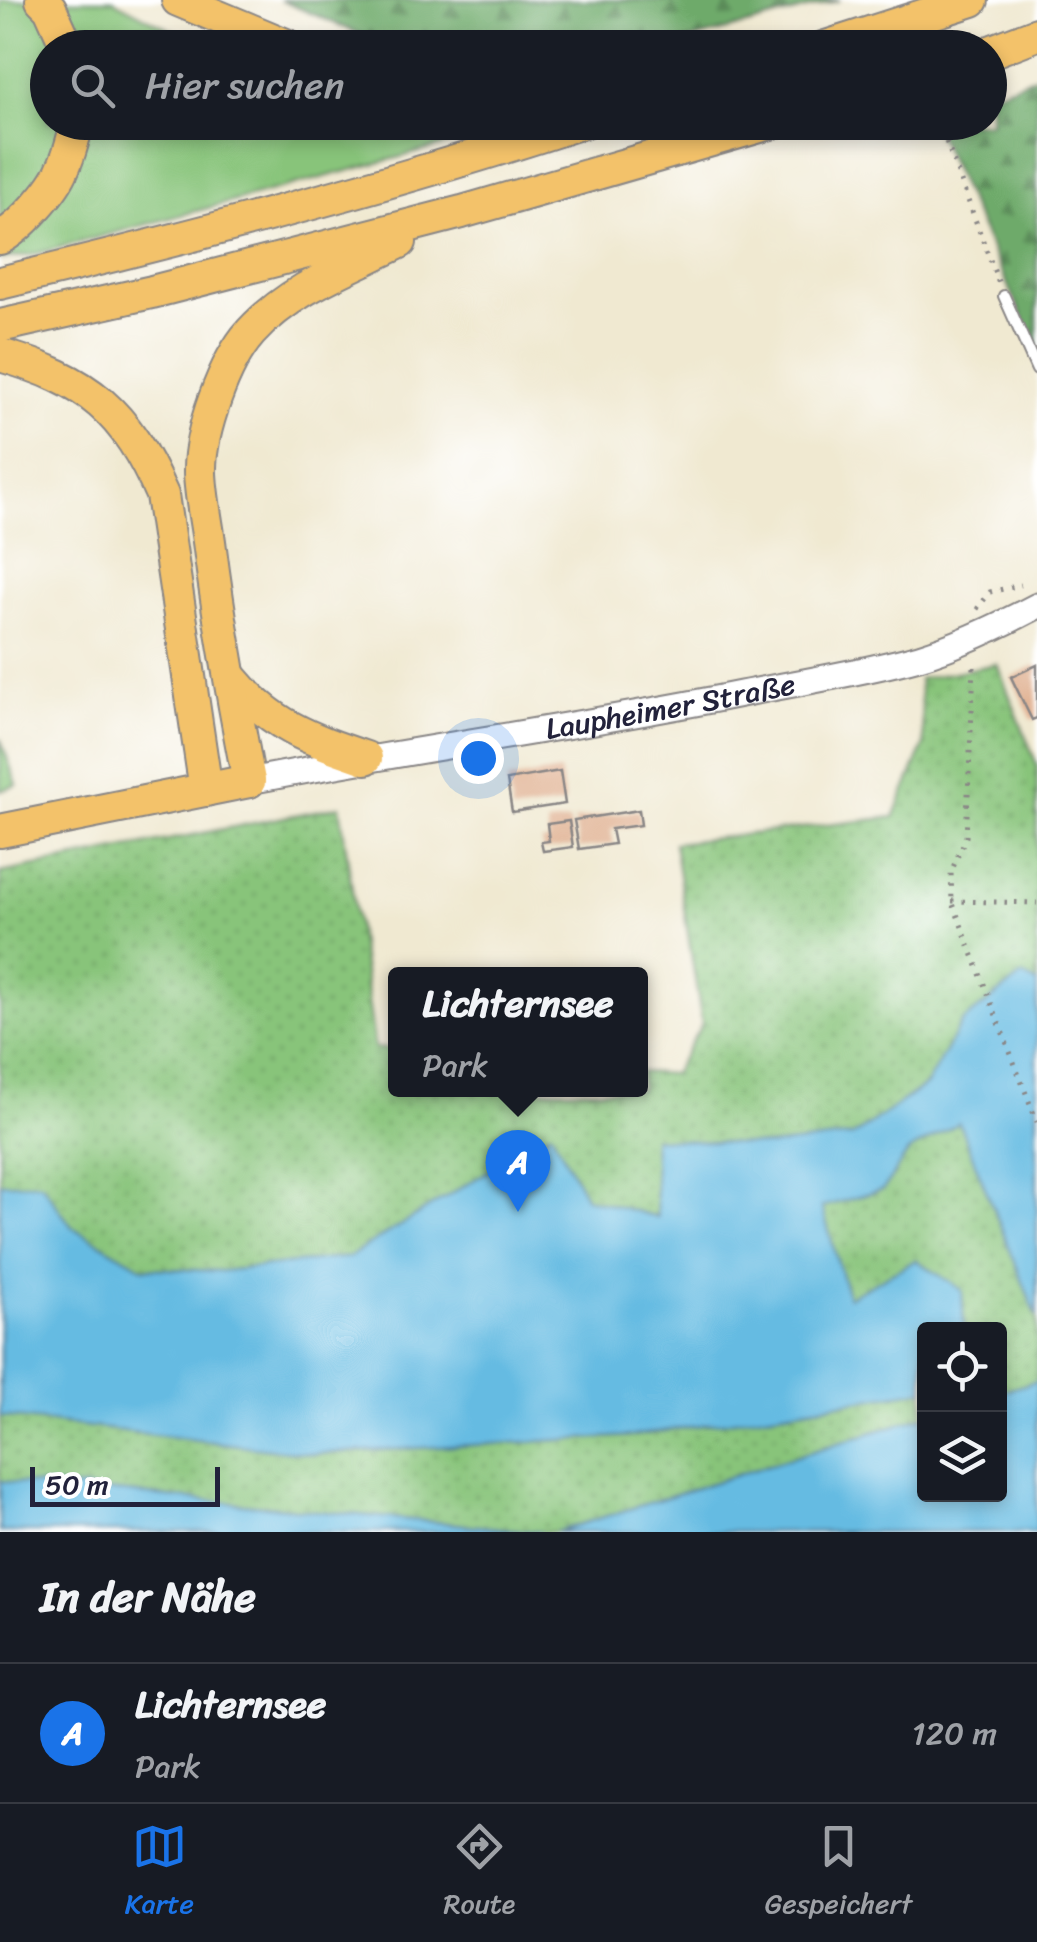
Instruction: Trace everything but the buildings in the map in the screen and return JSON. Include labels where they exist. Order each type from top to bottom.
[{"type":"main road","points":[[42,0],[60,30]]},
{"type":"main road","points":[[178,0],[250,30]]},
{"type":"main road","points":[[879,30],[972,0]]},
{"type":"main road","points":[[1007,45],[1037,34]]},
{"type":"main road","points":[[0,238],[10,233],[62,172],[72,140]]},
{"type":"main road","points":[[0,283],[402,180],[527,140]]},
{"type":"main road","points":[[0,326],[462,212],[712,140]]},
{"type":"main road","points":[[249,781],[228,673],[200,473],[203,441],[228,370],[248,335],[274,309],[307,287],[462,212]]},
{"type":"main road","points":[[0,355],[39,366],[79,387],[114,414],[142,450],[162,495],[206,790]]},
{"type":"main road","points":[[228,673],[254,704],[283,724],[366,758]]},
{"type":"main road","name":"Laupheimer Straße","points":[[0,830],[249,781]]},
{"type":"street","name":"Laupheimer Straße","points":[[249,781],[617,718],[904,660],[981,635],[1037,606]]},
{"type":"lane","points":[[1004,296],[1037,370]]},
{"type":"path","points":[[945,140],[1004,296]]},
{"type":"path","points":[[974,668],[966,838],[952,872],[952,901],[1037,1122]]},
{"type":"path","points":[[952,901],[1037,902]]},
{"type":"green space","points":[[0,0],[113,0],[171,30],[30,30],[30,140],[464,140],[31,255],[0,259]]},
{"type":"green space","points":[[280,0],[840,0],[728,30],[350,30]]},
{"type":"green space","points":[[1037,76],[1037,348],[940,140],[1007,140],[1007,87]]},
{"type":"green space","points":[[997,664],[1037,765],[1037,1532],[0,1532],[0,873],[340,806],[375,1048],[388,1049],[388,1097],[648,1097],[648,1072],[673,1074],[702,1024],[674,843],[894,817],[924,745],[919,679]]},
{"type":"green space","points":[[0,738],[17,785],[0,791]]},
{"type":"water","points":[[1022,976],[1037,983],[1037,1317],[959,1123],[908,1152],[883,1190],[822,1207],[848,1297],[916,1260],[962,1290],[964,1322],[917,1322],[917,1391],[633,1436],[312,1454],[0,1416],[0,1183],[41,1183],[72,1227],[143,1268],[222,1271],[349,1257],[551,1132],[586,1198],[657,1217],[653,1138],[771,1146],[853,1136],[926,1085],[962,1022]]},
{"type":"water","points":[[1037,1381],[1037,1532],[556,1532],[917,1418],[917,1502],[1007,1502],[1007,1390]]},
{"type":"water","points":[[0,1481],[541,1532],[0,1532]]},
{"type":"place","name":"Lichternsee","points":[[518,1212]]}]
